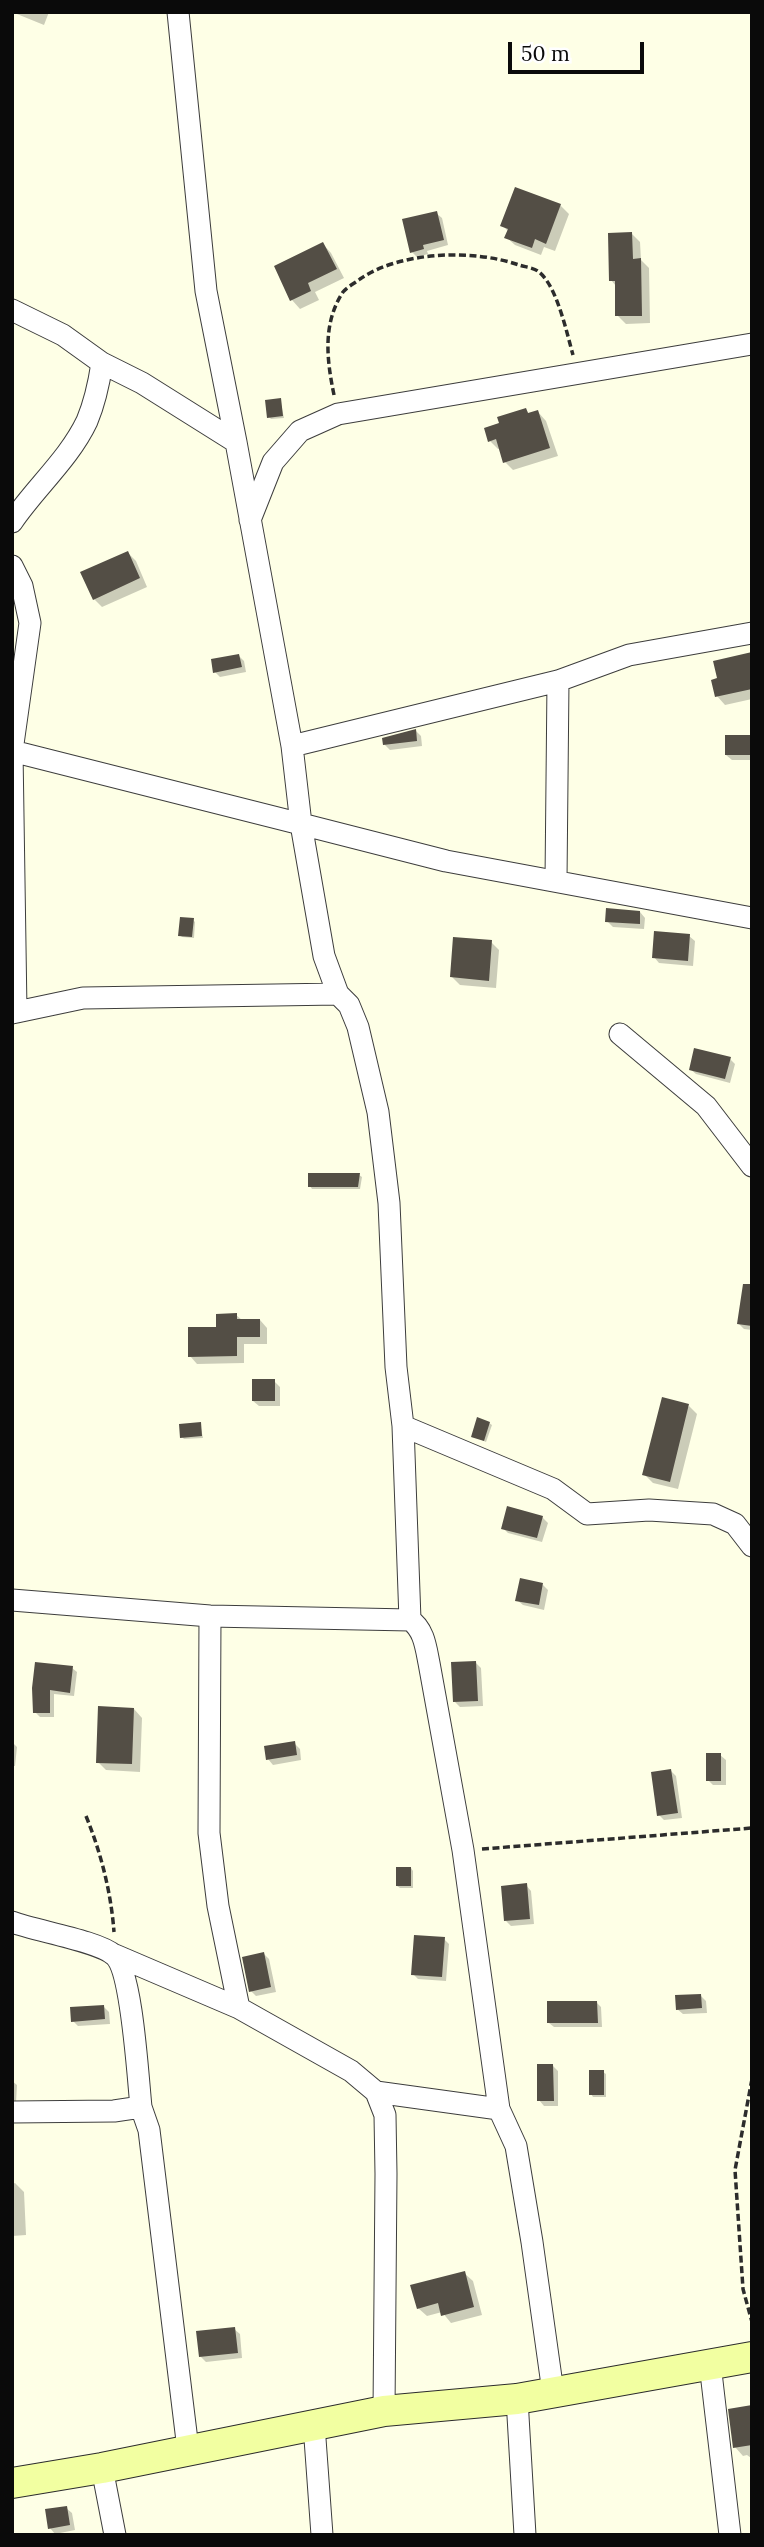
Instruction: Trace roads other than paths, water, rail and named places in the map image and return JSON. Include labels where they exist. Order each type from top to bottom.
[{"type":"street","points":[[178,12],[206,291],[249,522],[268,608],[324,956],[338,994],[349,1005],[358,1027],[378,1112],[389,1203],[396,1367],[403,1426],[410,1620]]},
{"type":"street","points":[[12,310],[63,335],[102,363],[142,383],[236,442]]},
{"type":"street","points":[[249,522],[273,462],[300,431],[338,414],[752,344]]},
{"type":"street","points":[[12,522],[86,424],[95,401],[102,363]]},
{"type":"street","points":[[12,566],[22,586],[30,623],[12,751],[14,1012],[83,998],[338,994]]},
{"type":"street","points":[[292,746],[558,681],[629,656],[752,633]]},
{"type":"street","points":[[556,880],[558,681]]},
{"type":"street","points":[[12,751],[446,861],[752,918]]},
{"type":"street","points":[[620,1034],[706,1106],[752,1167]]},
{"type":"street","points":[[403,1426],[553,1489],[587,1514],[649,1510],[713,1514],[735,1524],[752,1546]]},
{"type":"street","points":[[12,1600],[210,1616],[410,1620],[416,1624],[422,1633],[426,1650],[463,1850],[499,2109],[516,2147],[553,2392]]},
{"type":"street","points":[[210,1616],[209,1833],[218,1906],[239,2008]]},
{"type":"street","points":[[12,1922],[91,1944],[239,2008],[351,2071],[376,2092],[384,2115],[386,2174],[384,2411]]},
{"type":"street","points":[[115,1955],[122,1968],[130,2003],[141,2106],[149,2130],[188,2449]]},
{"type":"street","points":[[376,2092],[499,2109]]},
{"type":"street","points":[[12,2112],[114,2111],[141,2106]]},
{"type":"street","points":[[12,2483],[102,2468],[384,2411],[517,2399],[752,2357]]},
{"type":"street","points":[[710,2364],[730,2535]]},
{"type":"street","points":[[517,2399],[525,2535]]},
{"type":"street","points":[[314,2425],[321,2535]]},
{"type":"street","points":[[102,2468],[115,2535]]}]
